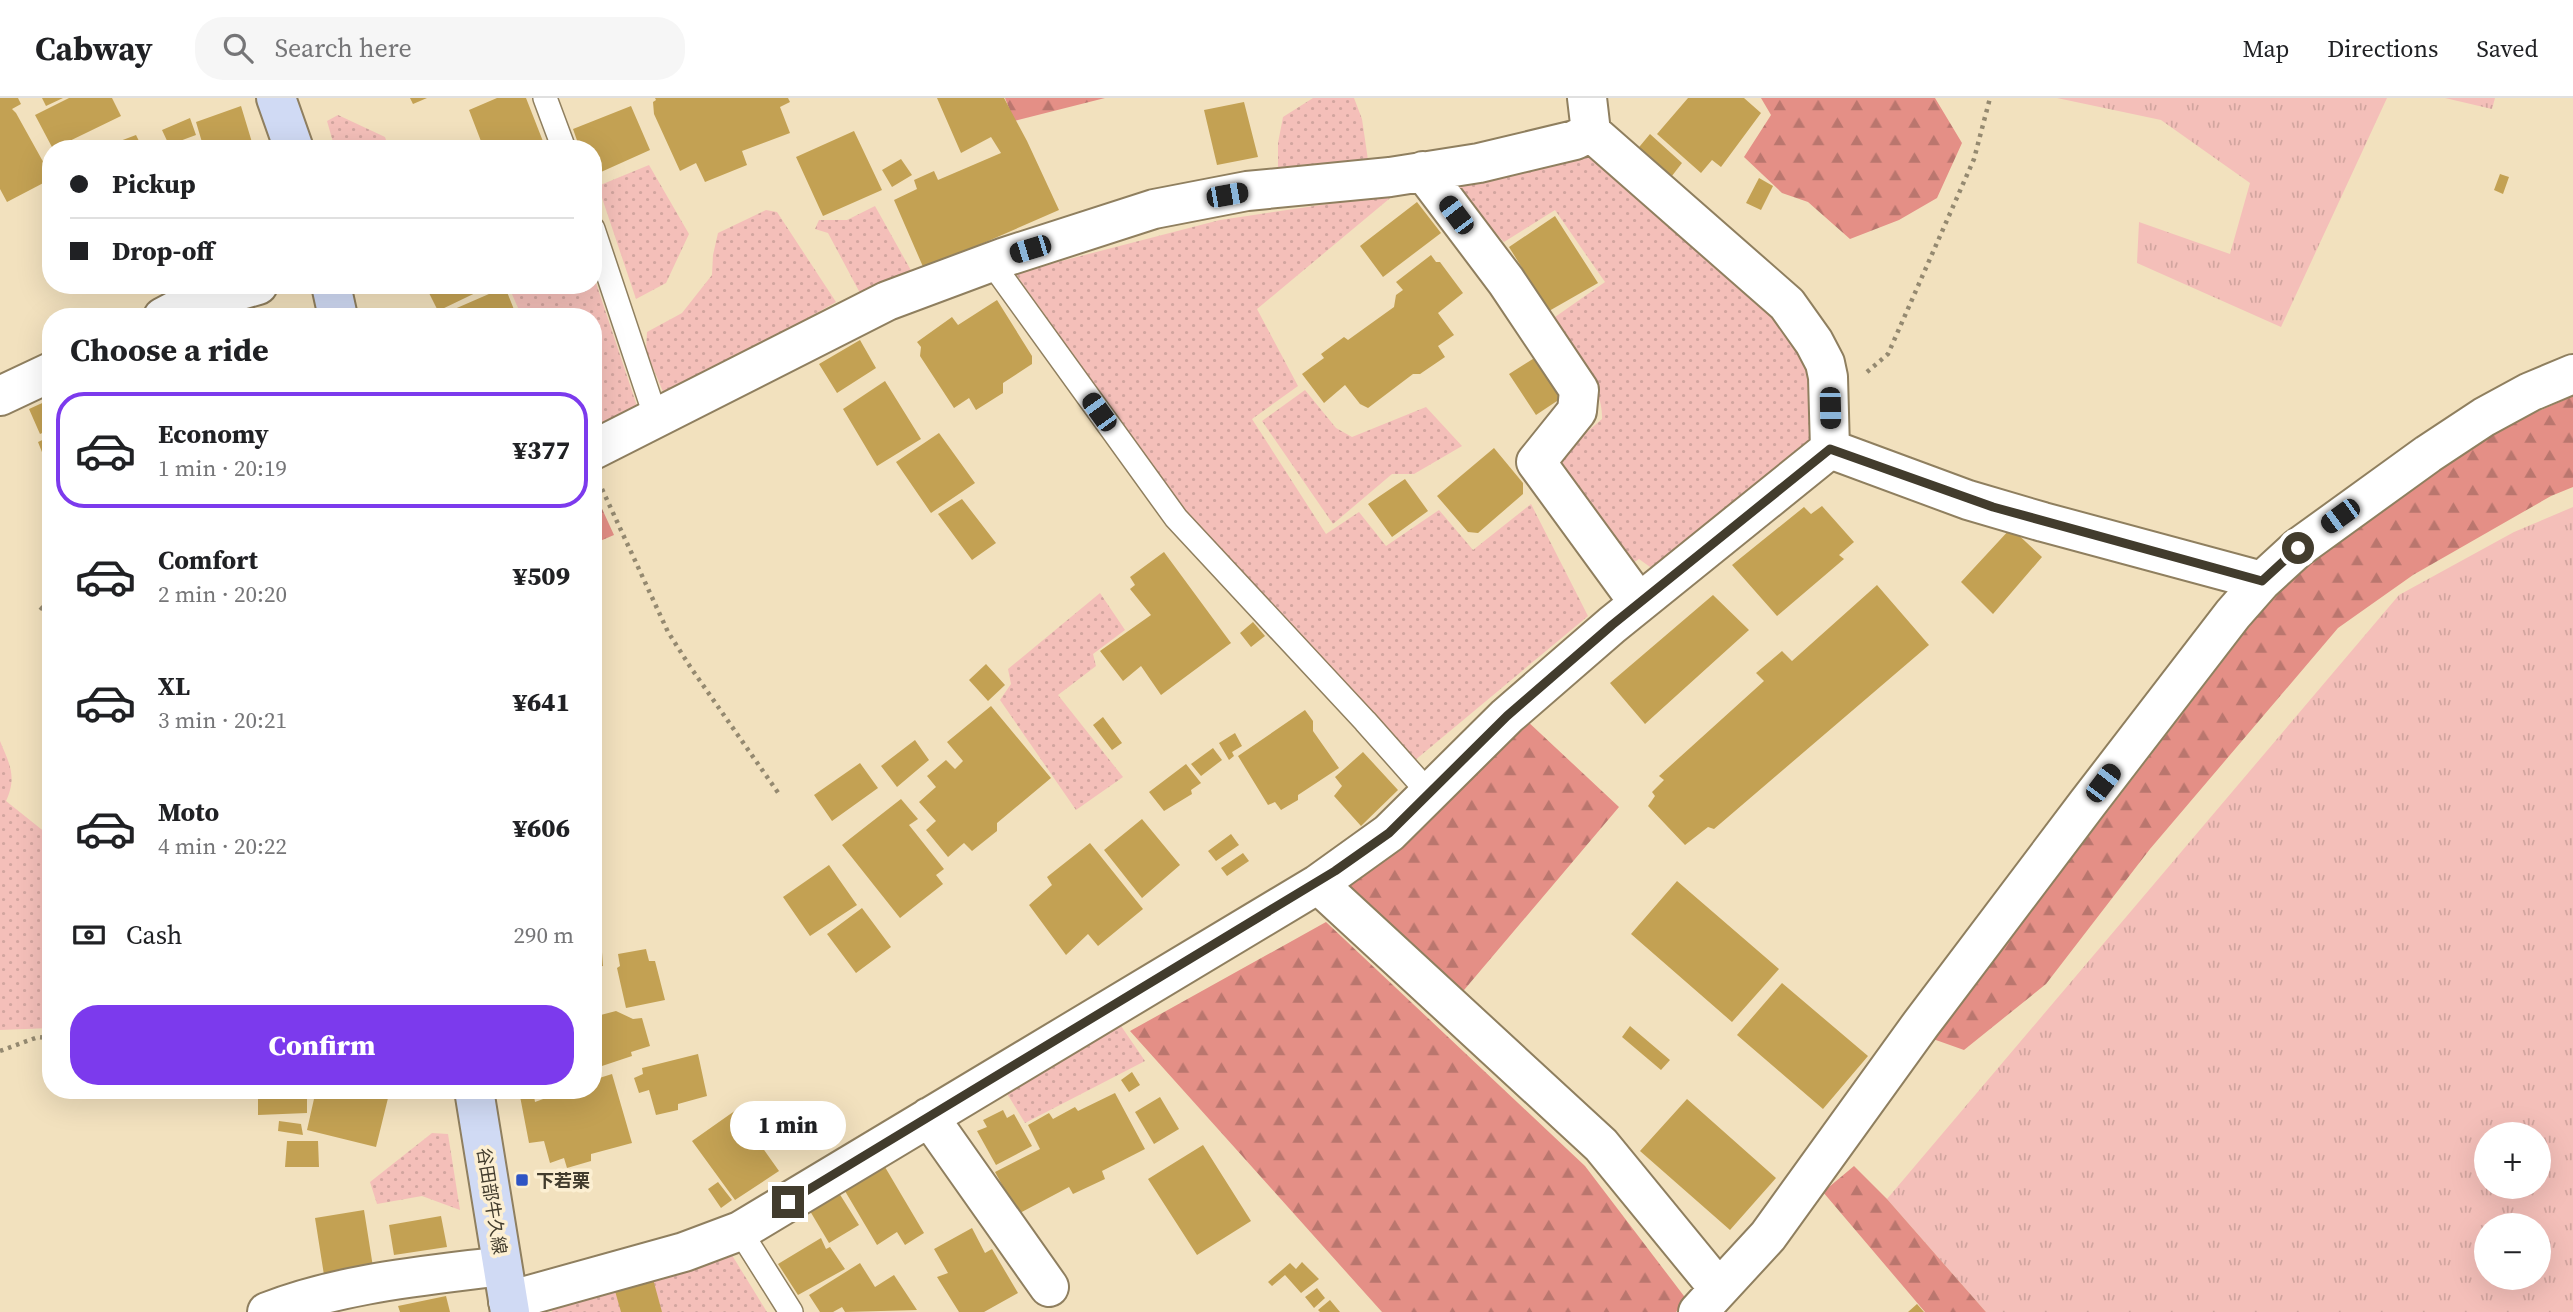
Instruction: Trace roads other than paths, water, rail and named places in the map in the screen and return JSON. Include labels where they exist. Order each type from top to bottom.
[{"type":"main road","points":[[276,98],[291,140]]},
{"type":"main road","name":"谷田部牛久線","points":[[475,1099],[507,1293]]},
{"type":"street","points":[[602,460],[656,418],[887,301],[991,262],[1154,209],[1247,191],[1423,172],[1479,163],[1575,140],[1589,115],[1787,304],[1814,342],[1825,363],[1829,388],[1830,449]]},
{"type":"street","points":[[1423,172],[1506,281],[1579,390],[1577,411],[1536,462],[1639,603]]},
{"type":"street","points":[[180,308],[227,294]]},
{"type":"street","points":[[1318,884],[1601,1145],[1708,1301],[1768,1237],[1938,1002],[2233,614],[2262,581],[2298,548],[2428,454],[2519,398],[2573,374]]},
{"type":"street","points":[[0,396],[42,376]]},
{"type":"street","points":[[267,1312],[304,1297],[427,1275],[507,1293],[684,1252],[740,1231],[1318,884],[1389,833],[1507,716],[1639,603],[1830,449]]},
{"type":"street","points":[[1830,449],[1968,500],[2262,581]]},
{"type":"street","points":[[929,1117],[1049,1287]]},
{"type":"lane","points":[[545,98],[561,140]]},
{"type":"lane","points":[[602,256],[656,418]]},
{"type":"lane","points":[[991,262],[1175,518],[1429,793]]},
{"type":"lane","points":[[740,1231],[791,1312]]},
{"type":"place","name":"下若栗","points":[[522,1180]]}]
